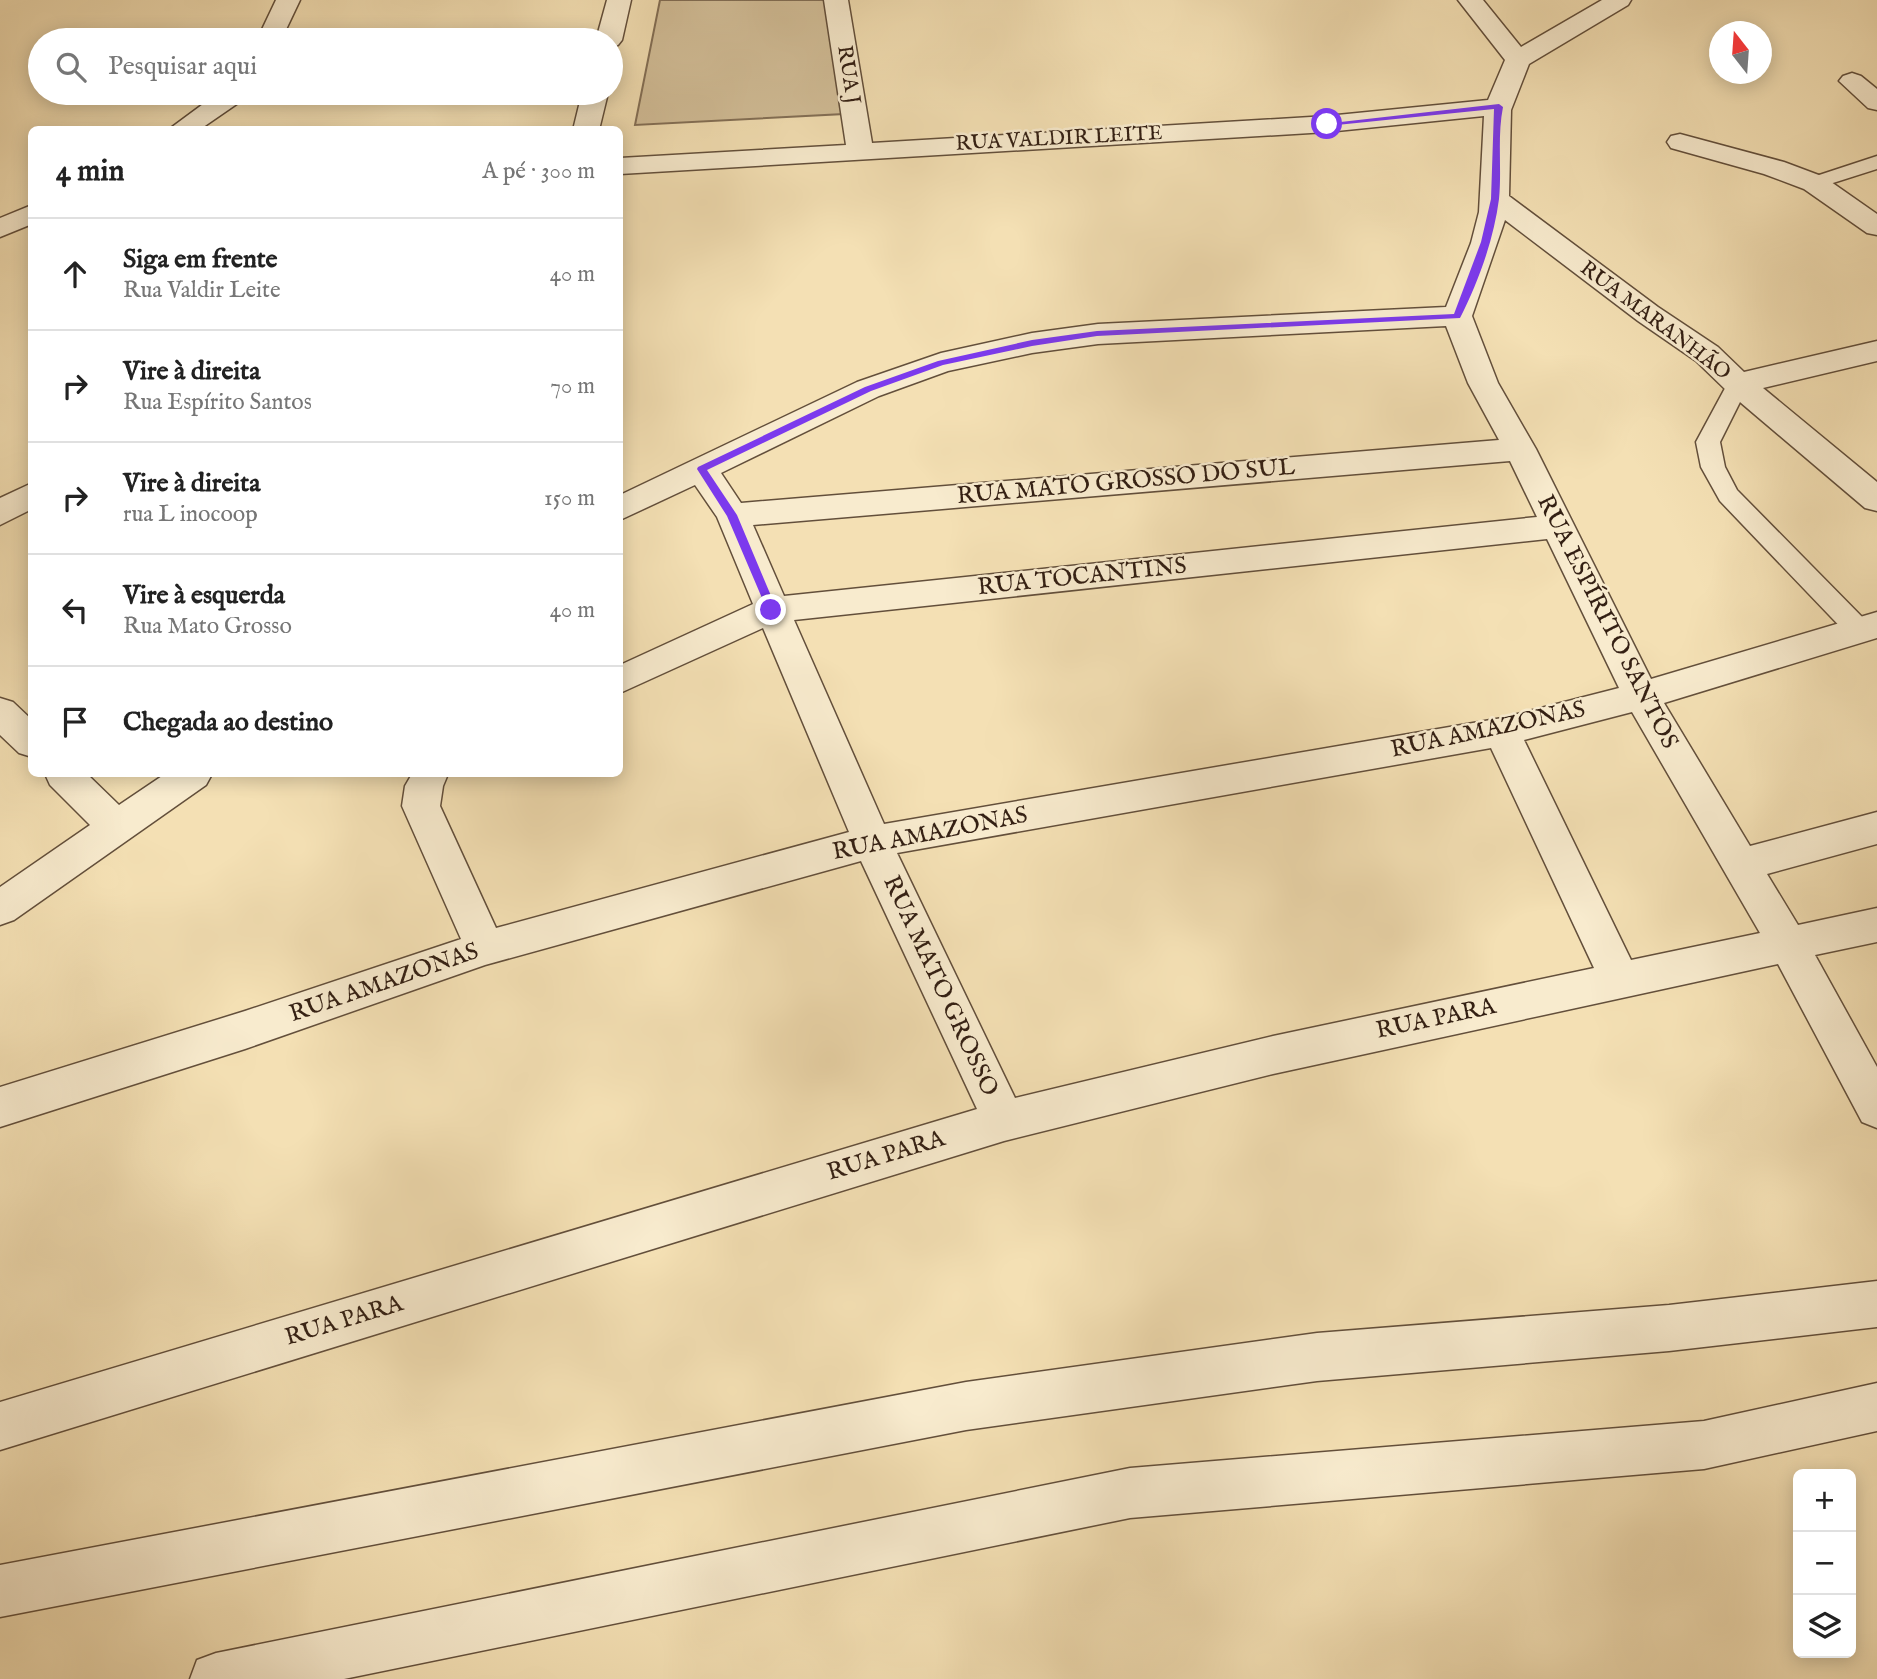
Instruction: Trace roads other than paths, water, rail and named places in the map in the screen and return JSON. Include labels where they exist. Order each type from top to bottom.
[{"type":"street","points":[[275,28],[288,0]]},
{"type":"street","points":[[612,28],[619,0]]},
{"type":"street","name":"RUA J","points":[[836,0],[860,151]]},
{"type":"street","points":[[1470,0],[1518,60]]},
{"type":"street","points":[[623,507],[868,389],[941,363],[1032,343],[1097,334],[1457,316],[1485,242],[1495,199],[1496,122],[1499,107],[1518,60],[1619,0]]},
{"type":"street","points":[[1852,81],[1877,102]]},
{"type":"street","points":[[187,126],[217,105]]},
{"type":"street","points":[[587,126],[592,105]]},
{"type":"street","name":"RUA VALDIR LEITE","points":[[623,166],[1327,124],[1499,107]]},
{"type":"street","points":[[1680,142],[1774,168],[1814,183],[1877,227]]},
{"type":"street","name":"RUA MARANHÃO","points":[[1495,199],[1648,314],[1707,354],[1738,384],[1877,500]]},
{"type":"street","points":[[0,229],[28,215]]},
{"type":"street","name":"RUA ESPÍRITO SANTOS","points":[[1457,316],[1483,383],[1520,449],[1641,696],[1788,944],[1877,1108]]},
{"type":"street","points":[[1738,384],[1877,351]]},
{"type":"street","name":"RUA MATO GROSSO DO SUL","points":[[732,515],[1520,449]]},
{"type":"street","name":"RUA MATO GROSSO","points":[[702,469],[732,515],[872,842],[1004,1121]]},
{"type":"street","points":[[0,513],[28,496]]},
{"type":"street","name":"RUA TOCANTINS","points":[[623,679],[771,610],[1558,526]]},
{"type":"street","name":"RUA AMAZONAS","points":[[0,1107],[245,1030],[485,948],[872,842],[1502,732],[1641,696],[1869,629]]},
{"type":"street","points":[[0,712],[28,739]]},
{"type":"street","points":[[1502,732],[1620,979]]},
{"type":"street","points":[[66,777],[116,826]]},
{"type":"street","points":[[0,908],[189,777]]},
{"type":"street","points":[[428,777],[424,786],[421,806],[485,948]]},
{"type":"street","points":[[1740,865],[1877,828]]},
{"type":"street","name":"RUA PARA","points":[[0,1426],[1004,1121],[1273,1055],[1877,925]]},
{"type":"street","points":[[0,1591],[966,1406],[1317,1357],[1670,1328],[1877,1304]]},
{"type":"street","points":[[216,1679],[1130,1493],[1704,1445],[1877,1407]]},
{"type":"lane","points":[[1814,183],[1877,162]]},
{"type":"lane","points":[[1738,384],[1708,442],[1713,467],[1728,495],[1869,629]]}]
